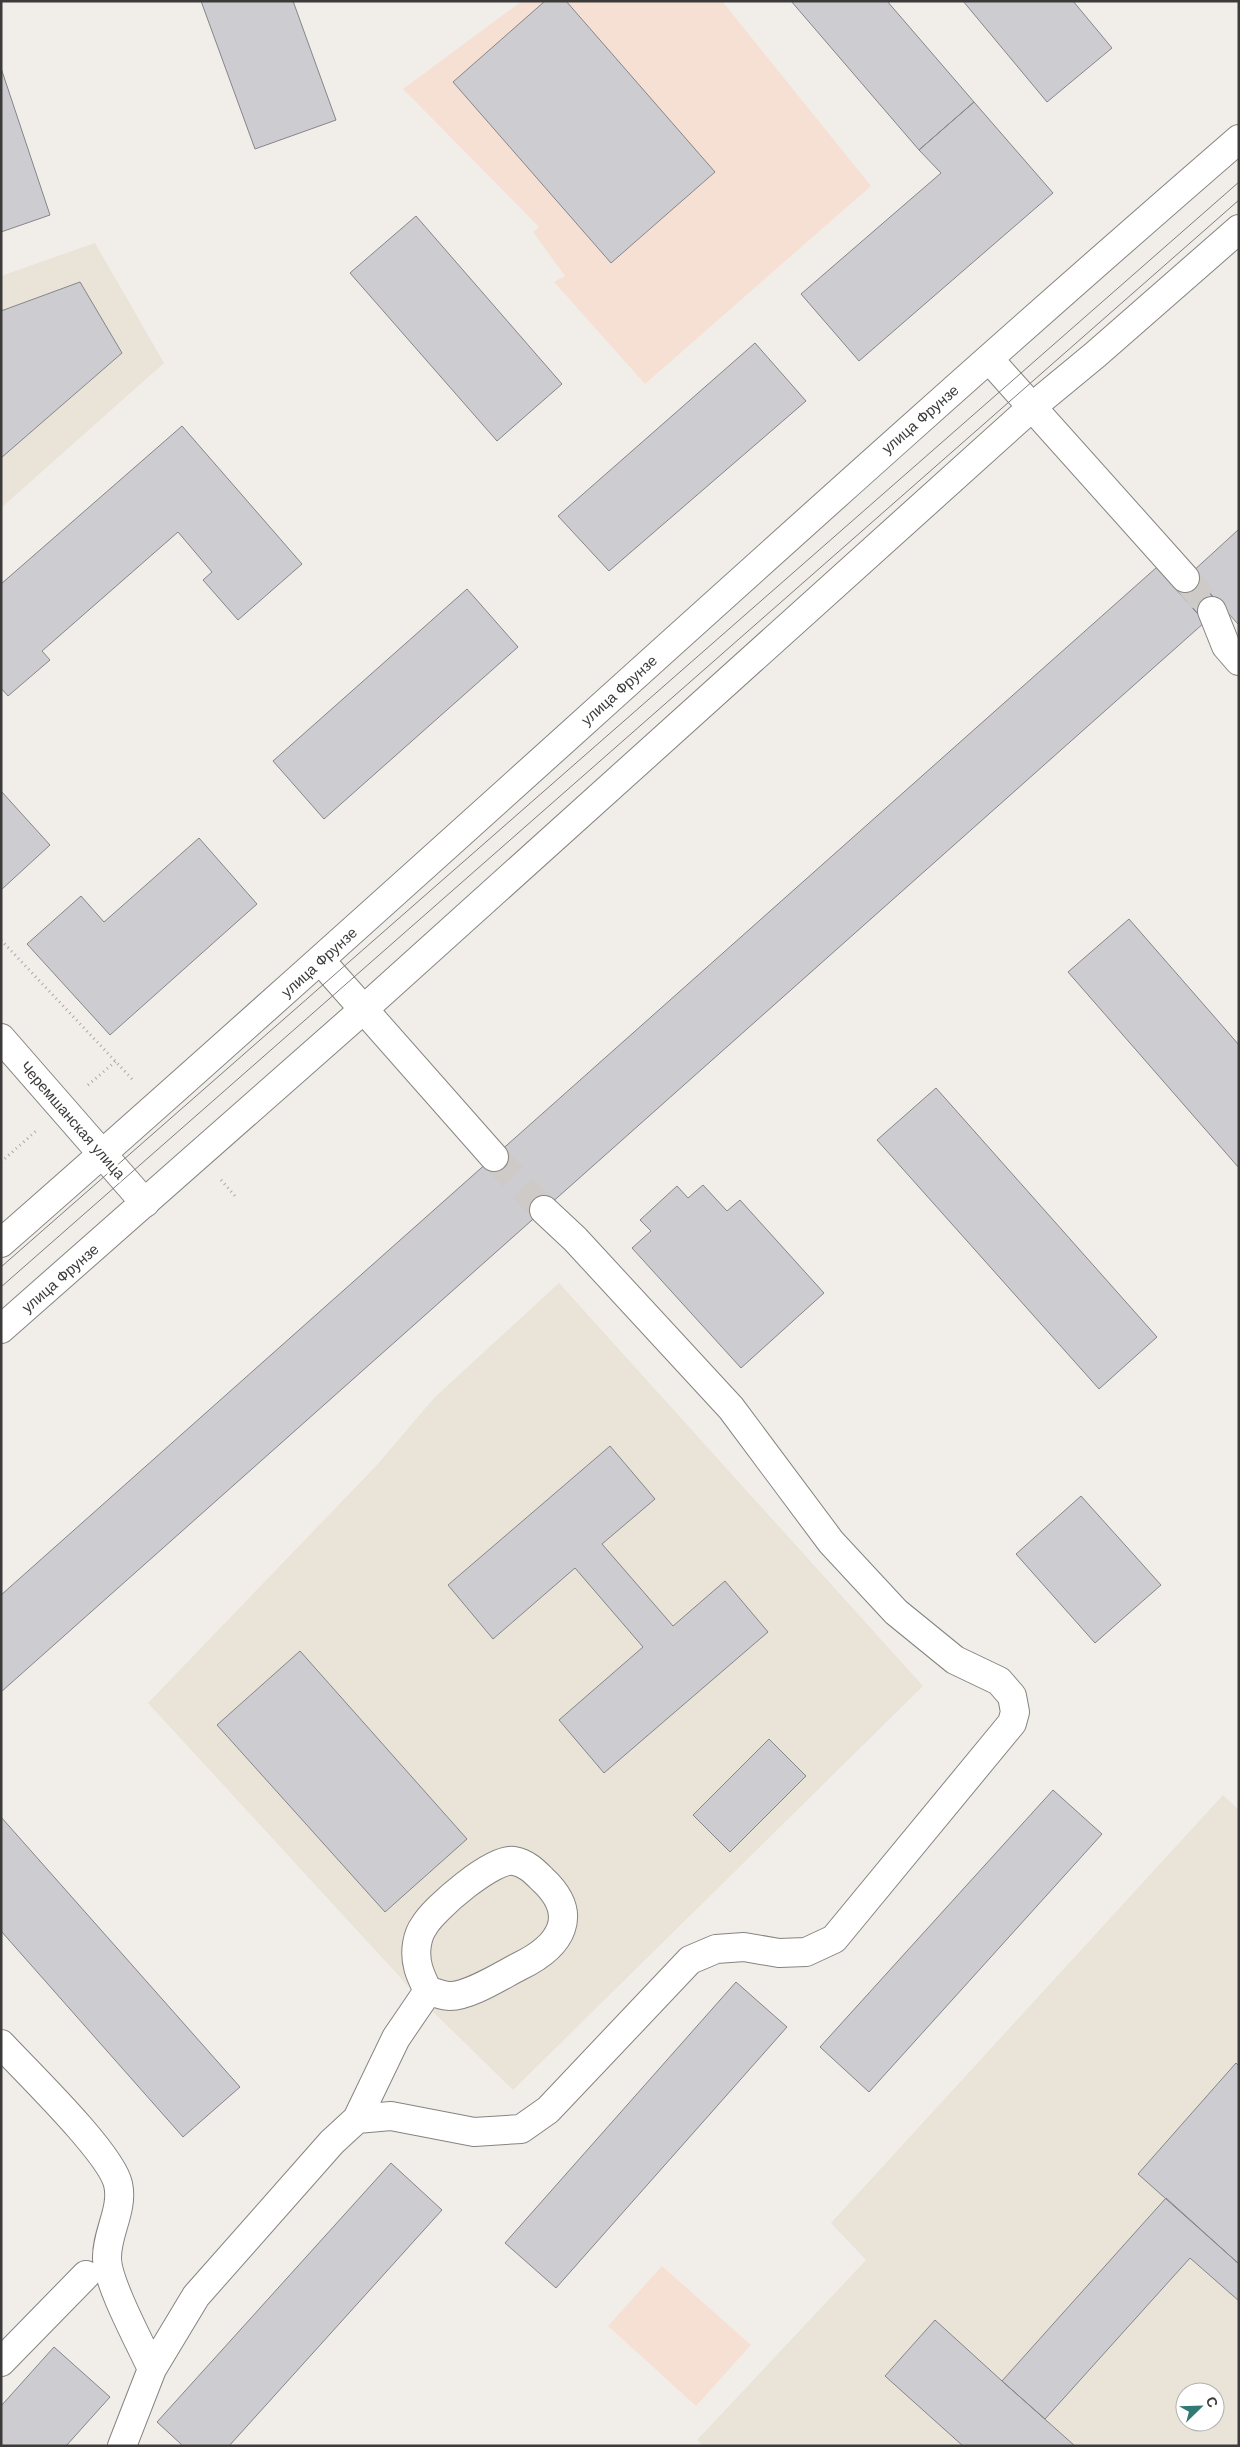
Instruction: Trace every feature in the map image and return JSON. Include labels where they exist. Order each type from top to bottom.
[{"type":"main road","name":"улица Фрунзе","points":[[1,1243],[321,961],[897,439],[1239,139]]},
{"type":"main road","name":"улица Фрунзе","points":[[1,1329],[364,1010],[1032,407],[1095,355],[1239,229]]},
{"type":"main road","points":[[989,359],[1185,578]]},
{"type":"main road","points":[[1212,612],[1226,646],[1239,661]]},
{"type":"main road","points":[[321,961],[494,1157]]},
{"type":"main road","name":"Черемшанская улица","points":[[1,1038],[145,1203]]},
{"type":"main road","points":[[358,2120],[391,2116],[429,2125],[474,2132],[521,2129],[548,2110],[690,1960],[716,1949],[744,1947],[779,1953],[806,1952],[834,1939],[1012,1724],[1015,1712],[1012,1696],[999,1681],[955,1660],[896,1612],[831,1542],[731,1408],[575,1239],[544,1210]]},
{"type":"main road","points":[[513,1860],[531,1868],[553,1889],[564,1909],[563,1926],[553,1943],[530,1961],[469,1991],[451,1996],[428,1991],[417,1968],[417,1944],[424,1925],[476,1876],[490,1867],[513,1860]]},
{"type":"main road","points":[[122,2446],[152,2369],[196,2296],[332,2142],[358,2120],[396,2038],[428,1991]]},
{"type":"main road","points":[[1,2044],[102,2153],[118,2184],[117,2211],[108,2241],[107,2260],[116,2289],[152,2369]]},
{"type":"main road","points":[[1,2362],[86,2275]]},
{"type":"path","points":[[1,940],[157,1107]]},
{"type":"path","points":[[200,1155],[235,1196]]},
{"type":"shaded area","points":[[522,1],[722,1],[871,186],[645,384],[554,282],[565,276],[533,232],[539,227],[403,89]]},
{"type":"shaded area","points":[[95,243],[164,363],[1,508],[1,276]]},
{"type":"shaded area","points":[[559,1283],[923,1686],[513,2090],[421,2000],[148,1703],[377,1465],[434,1398]]},
{"type":"shaded area","points":[[1223,1795],[1239,1810],[1239,2446],[703,2446],[697,2440],[866,2260],[831,2223]]},
{"type":"shaded area","points":[[662,2266],[751,2345],[696,2406],[608,2326]]},
{"type":"building","points":[[201,1],[293,1],[336,120],[255,149]]},
{"type":"building","points":[[545,1],[566,1],[715,172],[611,263],[453,82]]},
{"type":"building","points":[[791,1],[887,1],[974,102],[919,150]]},
{"type":"building","points":[[963,1],[1073,1],[1112,48],[1047,102]]},
{"type":"building","points":[[1,68],[50,215],[1,232]]},
{"type":"building","points":[[974,102],[1053,193],[859,361],[801,294],[941,173],[919,150]]},
{"type":"building","points":[[416,216],[562,384],[497,441],[350,273]]},
{"type":"building","points":[[80,282],[122,353],[1,458],[1,311]]},
{"type":"building","points":[[755,343],[806,401],[609,571],[558,516]]},
{"type":"building","points":[[182,426],[302,564],[238,620],[203,580],[212,572],[178,532],[42,651],[50,660],[8,696],[1,688],[1,584]]},
{"type":"building","points":[[1239,531],[1239,625],[1191,573]]},
{"type":"building","points":[[1157,567],[1205,622],[1,1692],[1,1595]]},
{"type":"building","points":[[1191,573],[1220,604],[1205,622],[1175,588]]},
{"type":"building","points":[[467,589],[518,647],[324,819],[273,761]]},
{"type":"building","points":[[1,791],[50,845],[1,890]]},
{"type":"building","points":[[199,838],[257,904],[110,1035],[27,944],[81,896],[104,922]]},
{"type":"building","points":[[1129,919],[1239,1045],[1239,1168],[1068,972]]},
{"type":"building","points":[[936,1088],[1157,1337],[1099,1389],[877,1140]]},
{"type":"building","points":[[703,1185],[727,1211],[740,1200],[824,1293],[741,1368],[632,1248],[651,1231],[640,1220],[677,1186],[688,1198]]},
{"type":"building","points":[[610,1446],[655,1499],[602,1544],[673,1626],[725,1581],[768,1632],[604,1773],[559,1720],[643,1647],[575,1568],[493,1639],[448,1585]]},
{"type":"building","points":[[1081,1496],[1161,1585],[1095,1643],[1016,1554]]},
{"type":"building","points":[[300,1651],[467,1839],[385,1912],[217,1725]]},
{"type":"building","points":[[769,1739],[806,1776],[730,1852],[693,1815]]},
{"type":"building","points":[[1053,1790],[1102,1834],[869,2092],[820,2047]]},
{"type":"building","points":[[1,1817],[240,2087],[183,2137],[1,1931]]},
{"type":"building","points":[[736,1982],[787,2027],[556,2288],[505,2243]]},
{"type":"building","points":[[1236,2063],[1239,2066],[1239,2264],[1138,2174]]},
{"type":"building","points":[[391,2163],[442,2210],[229,2446],[183,2446],[157,2422]]},
{"type":"building","points":[[1166,2198],[1239,2264],[1239,2301],[1190,2258],[1045,2419],[1002,2381]]},
{"type":"building","points":[[935,2320],[1075,2446],[963,2446],[885,2376]]},
{"type":"building","points":[[54,2347],[110,2397],[66,2446],[1,2446],[1,2406]]},
{"type":"tunnel","points":[[1185,578],[1212,611]]},
{"type":"tunnel","points":[[494,1157],[544,1210]]},
{"type":"tram line","points":[[1,1267],[1239,182]]},
{"type":"tram line","points":[[1,1287],[1239,200]]}]
